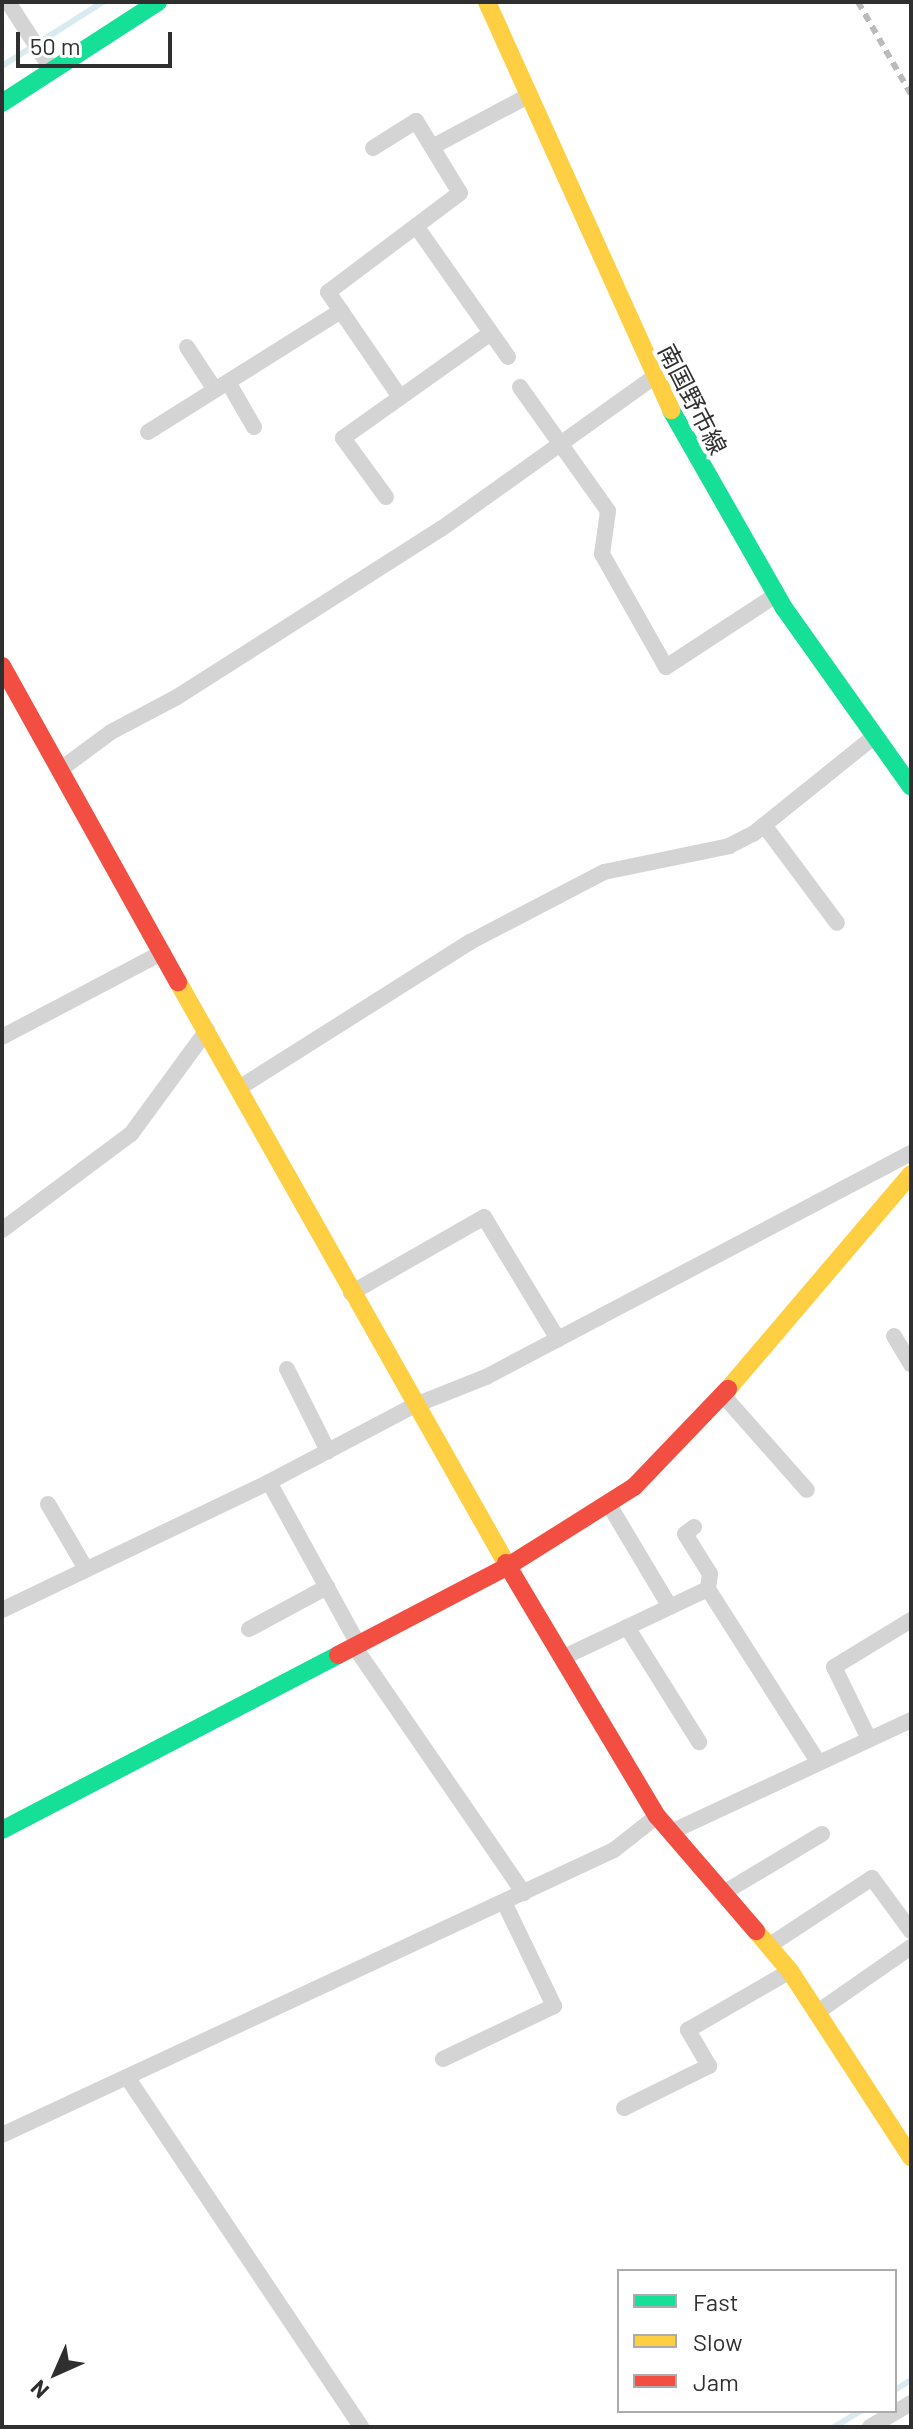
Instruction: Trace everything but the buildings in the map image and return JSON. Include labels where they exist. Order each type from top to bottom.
[{"type":"street","points":[[8,2],[52,70]]},
{"type":"street","points":[[2,103],[158,2]]},
{"type":"street","name":"南国野市線","points":[[487,2],[653,378],[776,595],[911,787]]},
{"type":"street","points":[[432,147],[528,96]]},
{"type":"street","points":[[373,148],[416,121],[460,193],[328,292],[400,397]]},
{"type":"street","points":[[416,226],[508,357]]},
{"type":"street","points":[[148,432],[341,311]]},
{"type":"street","points":[[386,497],[343,438],[491,333]]},
{"type":"street","points":[[187,347],[254,427]]},
{"type":"street","points":[[61,769],[111,732],[345,592],[653,378]]},
{"type":"street","points":[[520,387],[562,442],[608,511],[602,554],[666,667],[776,595]]},
{"type":"street","points":[[2,666],[207,1030],[413,1406],[657,1816],[790,1971],[911,2157]]},
{"type":"street","points":[[239,1088],[470,942],[604,872],[729,846],[764,825],[875,736]]},
{"type":"street","points":[[764,825],[837,923]]},
{"type":"street","points":[[2,1037],[163,952]]},
{"type":"street","points":[[2,1230],[131,1134],[207,1030]]},
{"type":"street","points":[[2,1610],[269,1482],[413,1406],[486,1377],[911,1153]]},
{"type":"street","points":[[2,1830],[510,1565],[634,1487],[722,1394],[911,1174]]},
{"type":"street","points":[[351,1293],[484,1217],[558,1339]]},
{"type":"street","points":[[894,1336],[911,1364]]},
{"type":"street","points":[[287,1369],[328,1451]]},
{"type":"street","points":[[722,1394],[807,1490]]},
{"type":"street","points":[[269,1482],[356,1645],[524,1893]]},
{"type":"street","points":[[608,1503],[670,1607]]},
{"type":"street","points":[[48,1504],[86,1569]]},
{"type":"street","points":[[694,1527],[685,1534],[710,1574],[708,1589],[819,1763]]},
{"type":"street","points":[[249,1629],[327,1587]]},
{"type":"street","points":[[564,1657],[708,1589]]},
{"type":"street","points":[[869,1739],[834,1667],[911,1620]]},
{"type":"street","points":[[627,1627],[699,1742]]},
{"type":"street","points":[[671,1832],[911,1720]]},
{"type":"street","points":[[2,2135],[614,1850],[657,1816]]},
{"type":"street","points":[[725,1892],[822,1834]]},
{"type":"street","points":[[770,1945],[872,1878],[911,1931]]},
{"type":"street","points":[[443,2059],[554,2006],[504,1902]]},
{"type":"street","points":[[816,2013],[911,1947]]},
{"type":"street","points":[[624,2108],[709,2066],[688,2030],[790,1971]]},
{"type":"street","points":[[127,2077],[361,2427]]},
{"type":"street","points":[[870,2427],[894,2413]]},
{"type":"waterway","points":[[2,66],[103,2]]},
{"type":"waterway","points":[[897,2389],[911,2380]]},
{"type":"waterway","points":[[834,2427],[858,2413]]},
{"type":"railway","points":[[858,2],[911,94]]},
{"type":"traffic: fast","points":[[2,103],[158,2]]},
{"type":"traffic: fast","points":[[671,410],[784,608],[911,787]]},
{"type":"traffic: fast","points":[[2,1830],[338,1655]]},
{"type":"traffic: slow","points":[[487,2],[671,410]]},
{"type":"traffic: slow","points":[[178,982],[506,1563]]},
{"type":"traffic: slow","points":[[728,1389],[911,1174]]},
{"type":"traffic: slow","points":[[756,1931],[790,1971],[911,2157]]},
{"type":"traffic: jam","points":[[2,666],[178,982]]},
{"type":"traffic: jam","points":[[338,1655],[510,1565],[634,1487],[728,1389]]},
{"type":"traffic: jam","points":[[506,1563],[657,1816],[756,1931]]}]
